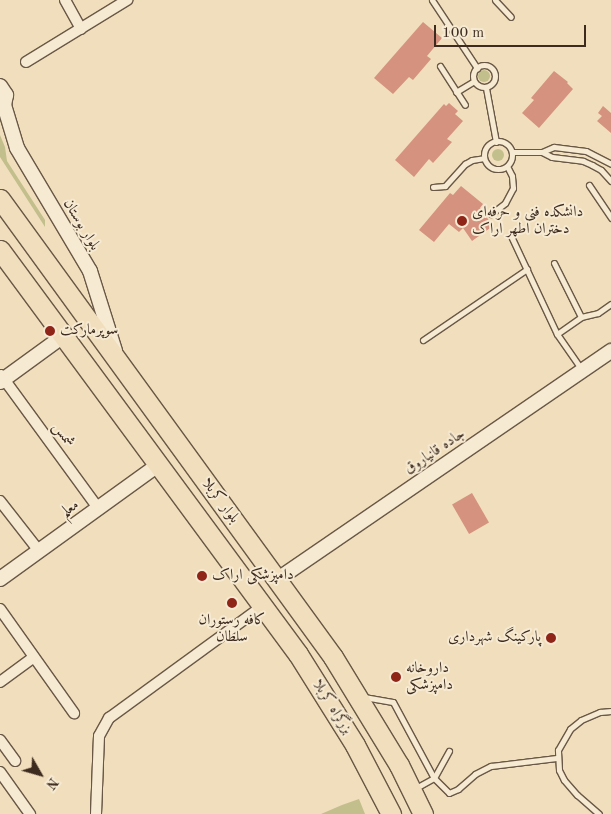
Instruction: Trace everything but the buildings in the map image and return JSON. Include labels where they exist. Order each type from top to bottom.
[{"type":"highway","name":"بلوار کربلا","points":[[0,199],[119,366],[278,579],[358,696],[399,765],[423,814]]},
{"type":"highway","name":"بلوار کربلا","points":[[0,250],[158,465],[264,605]]},
{"type":"highway","name":"بزرگراه کربلا","points":[[264,605],[332,706],[377,785],[391,814]]},
{"type":"street","points":[[65,0],[81,29]]},
{"type":"street","points":[[26,62],[128,0]]},
{"type":"street","name":"بلوار بوستان","points":[[0,86],[6,95],[2,104],[17,148],[90,271],[119,366]]},
{"type":"street","points":[[1,378],[64,336]]},
{"type":"street","name":"جاده قانیاروق","points":[[278,579],[611,351]]},
{"type":"street","name":"شمس","points":[[1,378],[98,508]]},
{"type":"street","name":"معلم","points":[[0,579],[158,465]]},
{"type":"street","points":[[0,501],[39,551]]},
{"type":"street","points":[[96,814],[99,736],[109,718],[264,605]]},
{"type":"street","points":[[0,609],[74,713]]},
{"type":"street","points":[[0,682],[34,657]]},
{"type":"street","points":[[0,740],[15,761]]},
{"type":"street","points":[[0,772],[30,814]]},
{"type":"lane","points":[[432,0],[477,68]]},
{"type":"lane","points":[[495,0],[511,17]]},
{"type":"lane","points":[[482,65],[493,69],[495,80],[486,88],[480,87],[474,81],[473,72],[482,65]]},
{"type":"lane","points":[[440,66],[465,105]]},
{"type":"lane","points":[[456,92],[474,81]]},
{"type":"lane","points":[[486,88],[496,142]]},
{"type":"lane","points":[[496,142],[505,142],[512,152],[512,159],[507,166],[498,170],[492,168],[484,158],[487,146],[496,142]]},
{"type":"lane","points":[[512,152],[542,152],[554,147],[586,150],[610,162],[601,170]]},
{"type":"lane","points":[[542,152],[552,157],[583,161],[601,170],[611,181]]},
{"type":"lane","points":[[433,187],[445,186],[465,164],[472,160],[484,158]]},
{"type":"lane","points":[[491,214],[505,203],[512,188],[512,176],[507,166]]},
{"type":"lane","points":[[588,185],[611,218]]},
{"type":"lane","points":[[511,236],[557,334],[582,371]]},
{"type":"lane","points":[[554,263],[581,317]]},
{"type":"lane","points":[[423,340],[526,269]]},
{"type":"lane","points":[[557,334],[581,317],[598,313],[611,304]]},
{"type":"lane","points":[[358,696],[393,702],[434,778],[449,793],[458,789],[475,774],[491,766],[558,758]]},
{"type":"lane","points":[[599,814],[577,795],[564,780],[559,770],[558,758],[561,740],[570,729],[581,720],[600,712],[611,711]]},
{"type":"lane","points":[[412,790],[434,778],[449,751]]},
{"type":"shaded area","points":[[484,70],[490,76],[484,82],[478,76]]},
{"type":"shaded area","points":[[0,135],[5,147],[7,161],[45,220],[45,227],[0,157]]},
{"type":"shaded area","points":[[496,149],[500,149],[504,155],[500,161],[496,161],[492,157],[492,153]]},
{"type":"shaded area","points":[[359,799],[365,814],[321,814],[342,805]]},
{"type":"place","name":"دانشکده فنی و حرفه‌ای دختران اطهر اراک","points":[[462,221]]},
{"type":"place","name":"سوپرمارکت","points":[[50,331]]},
{"type":"place","name":"دامپزشکی اراک","points":[[202,576]]},
{"type":"place","name":"کافه رستوران سلطان","points":[[232,603]]},
{"type":"place","name":"پارکینگ شهرداری","points":[[551,638]]},
{"type":"place","name":"داروخانه دامپزشکی","points":[[396,677]]}]
